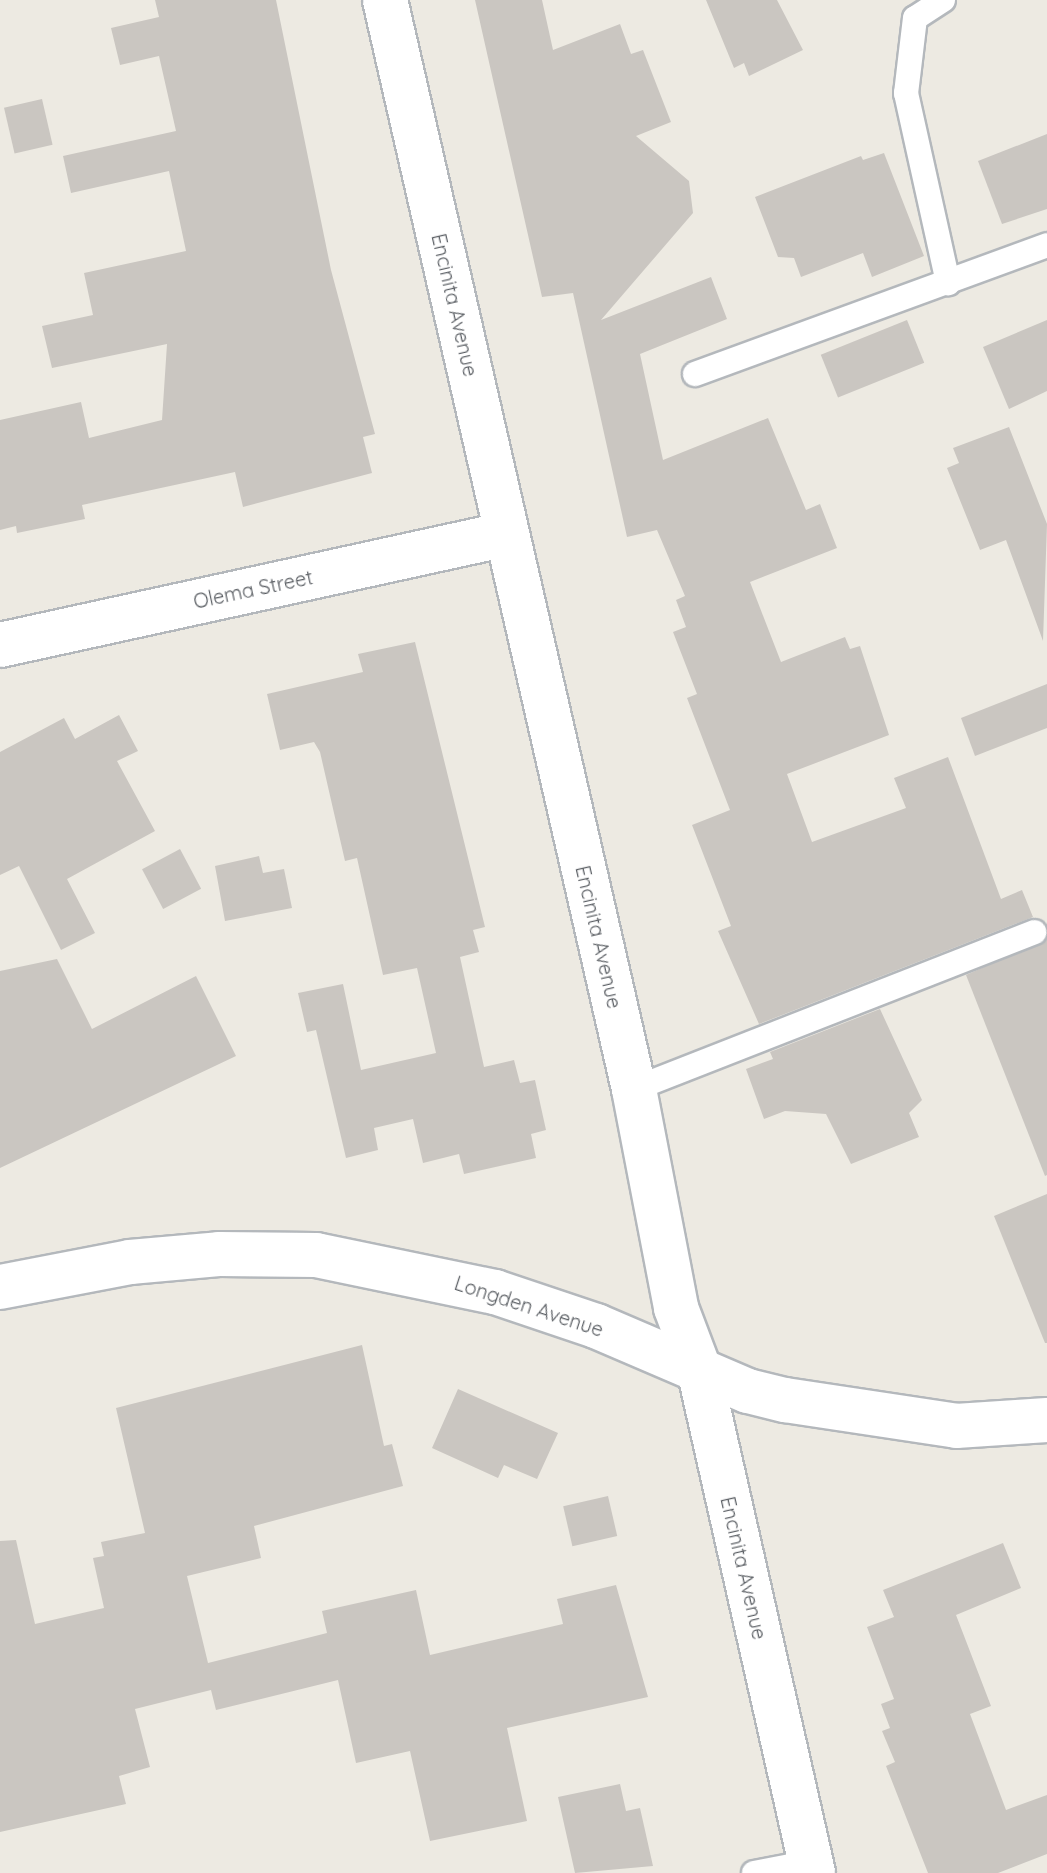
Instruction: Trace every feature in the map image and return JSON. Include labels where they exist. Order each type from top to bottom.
[{"type":"street","name":"Encinita Avenue","points":[[385,0],[634,1089],[676,1308],[699,1369],[812,1868]]},
{"type":"street","name":"Olema Street","points":[[0,645],[507,534]]},
{"type":"street","name":"Longden Avenue","points":[[0,1287],[130,1262],[219,1254],[316,1255],[495,1292],[699,1369],[748,1391],[868,1416],[956,1426],[1047,1420]]},
{"type":"lane","points":[[943,0],[915,18],[906,93],[948,283]]},
{"type":"lane","points":[[695,374],[1047,245]]},
{"type":"lane","points":[[634,1089],[1034,932]]},
{"type":"lane","points":[[754,1873],[812,1868]]},
{"type":"building","points":[[155,0],[276,0],[331,270],[375,434],[363,437],[372,473],[243,507],[235,472],[82,505],[85,519],[17,533],[16,526],[0,530],[0,420],[81,402],[89,438],[162,420],[167,344],[52,368],[42,326],[93,315],[84,273],[186,251],[169,171],[71,193],[63,156],[176,131],[159,56],[120,65],[111,28],[159,17]]},
{"type":"building","points":[[475,0],[542,0],[553,50],[620,24],[631,54],[643,50],[671,122],[636,136],[689,181],[693,213],[601,320],[711,277],[727,319],[640,354],[663,460],[768,418],[806,510],[820,504],[837,548],[750,582],[781,662],[845,637],[850,649],[860,646],[889,735],[787,774],[812,842],[906,808],[894,778],[948,757],[1001,899],[1022,890],[1033,917],[759,1024],[718,931],[731,926],[692,825],[730,810],[687,698],[697,694],[673,632],[686,627],[676,600],[685,596],[657,530],[627,537],[573,293],[542,297]]},
{"type":"building","points":[[706,0],[777,0],[803,50],[749,76],[744,63],[734,68]]},
{"type":"building","points":[[42,99],[53,145],[15,154],[4,108]]},
{"type":"building","points":[[1047,134],[1047,209],[1002,224],[978,161]]},
{"type":"building","points":[[884,153],[924,256],[872,277],[863,253],[801,277],[794,258],[778,257],[755,197],[861,156],[863,160]]},
{"type":"building","points":[[907,320],[924,363],[838,397],[821,355]]},
{"type":"building","points":[[1047,320],[1047,391],[1009,409],[983,347]]},
{"type":"building","points":[[1009,427],[1047,524],[1043,641],[1006,540],[980,550],[947,468],[959,463],[953,448]]},
{"type":"building","points":[[415,642],[485,927],[473,930],[479,952],[460,957],[484,1067],[514,1060],[520,1083],[535,1080],[546,1130],[531,1134],[536,1158],[464,1174],[459,1154],[423,1163],[413,1119],[374,1128],[378,1150],[346,1158],[316,1030],[307,1032],[298,993],[343,984],[361,1070],[436,1053],[417,968],[383,975],[357,858],[345,861],[320,752],[314,742],[280,750],[267,694],[363,672],[358,654]]},
{"type":"building","points":[[1047,684],[1047,728],[975,756],[961,718]]},
{"type":"building","points":[[119,715],[138,751],[117,761],[155,831],[67,879],[95,933],[61,950],[19,866],[0,875],[0,752],[64,718],[75,739]]},
{"type":"building","points":[[180,849],[201,889],[163,909],[142,869]]},
{"type":"building","points":[[259,856],[263,873],[284,869],[292,908],[225,921],[215,866]]},
{"type":"building","points":[[1047,939],[1047,1175],[1045,1176],[966,975]]},
{"type":"building","points":[[57,959],[92,1029],[196,976],[236,1056],[0,1168],[0,971]]},
{"type":"building","points":[[880,1009],[922,1100],[909,1113],[919,1137],[851,1164],[826,1114],[785,1111],[764,1119],[746,1069],[773,1059],[770,1052]]},
{"type":"building","points":[[1047,1194],[1047,1343],[1045,1343],[994,1216]]},
{"type":"building","points":[[362,1345],[384,1446],[392,1444],[403,1486],[254,1526],[261,1558],[187,1576],[208,1663],[327,1633],[322,1611],[416,1590],[430,1655],[563,1624],[557,1599],[616,1585],[648,1697],[507,1728],[527,1821],[430,1841],[410,1751],[356,1763],[338,1680],[216,1710],[211,1690],[135,1709],[150,1767],[119,1776],[126,1804],[0,1832],[0,1541],[16,1540],[35,1624],[104,1608],[93,1558],[104,1556],[101,1542],[145,1533],[116,1408]]},
{"type":"building","points":[[458,1389],[558,1433],[537,1479],[504,1465],[498,1478],[432,1448]]},
{"type":"building","points":[[608,1496],[617,1536],[572,1546],[563,1506]]},
{"type":"building","points":[[1003,1543],[1021,1588],[956,1615],[991,1706],[970,1714],[1006,1810],[1047,1795],[1047,1854],[998,1873],[928,1873],[886,1766],[895,1762],[882,1731],[890,1728],[881,1704],[894,1699],[867,1627],[894,1617],[883,1590]]},
{"type":"building","points":[[620,1784],[626,1811],[640,1808],[653,1866],[575,1873],[558,1797]]}]
